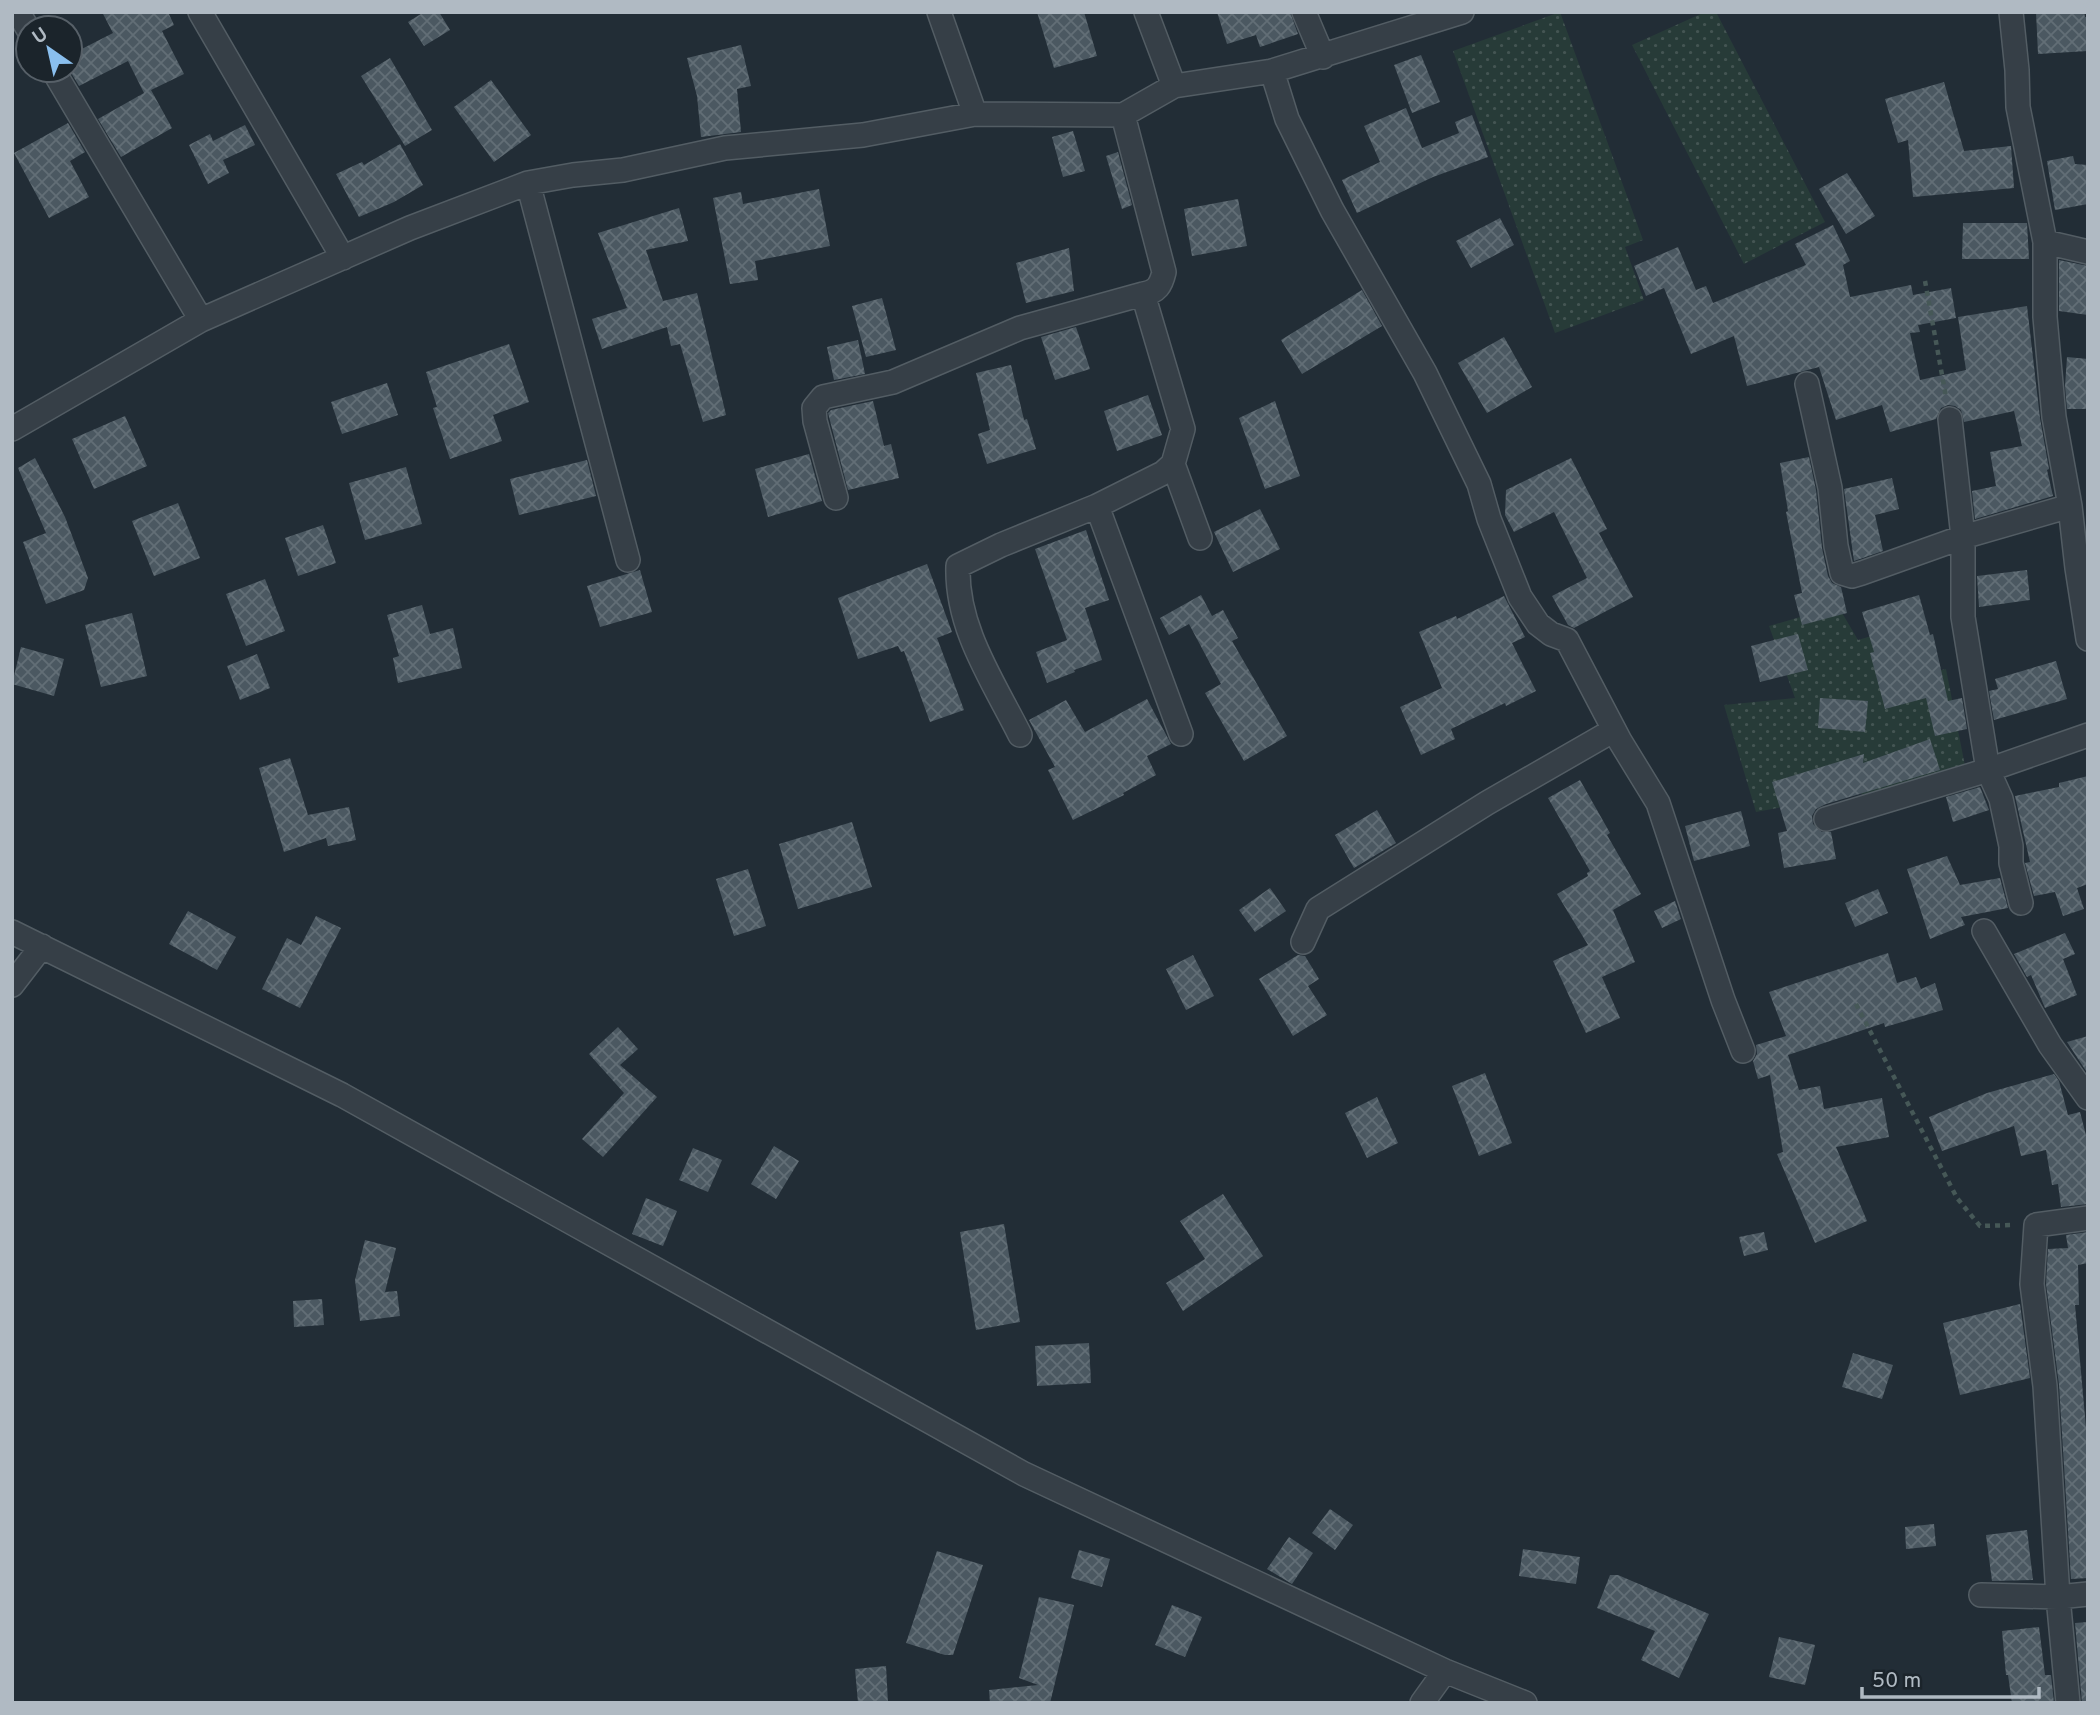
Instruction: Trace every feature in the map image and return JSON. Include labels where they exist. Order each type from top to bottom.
[{"type":"street","points":[[200,12],[344,258]]},
{"type":"street","points":[[939,12],[975,114]]},
{"type":"street","points":[[1146,12],[1174,86]]},
{"type":"street","points":[[1304,12],[1323,57]]},
{"type":"street","points":[[12,429],[201,320],[410,228],[528,183],[623,170],[724,149],[863,135],[975,114],[1123,115],[1174,86],[1272,71],[1462,12]]},
{"type":"street","points":[[2011,12],[2018,107],[2045,242],[2045,317],[2054,417],[2070,506],[2088,639]]},
{"type":"street","points":[[1272,71],[1287,119],[1327,198],[1424,373],[1479,484],[1489,519],[1520,597],[1538,624],[1551,634],[1567,640],[1614,730],[1658,803],[1723,1000],[1743,1051]]},
{"type":"street","points":[[60,84],[201,320]]},
{"type":"street","points":[[836,498],[815,421],[814,408],[823,397],[893,382],[1020,328],[1143,294],[1157,289],[1162,283],[1164,272],[1123,115]]},
{"type":"street","points":[[528,183],[628,560]]},
{"type":"street","points":[[2045,242],[2088,252]]},
{"type":"street","points":[[1020,735],[977,653],[961,610],[957,566],[1097,506],[1163,473],[1173,464],[1184,429],[1143,294]]},
{"type":"street","points":[[1807,384],[1830,488],[1836,546],[1842,573],[1852,576],[1963,537],[2070,506]]},
{"type":"street","points":[[1950,419],[1963,537],[1963,617],[1988,769],[2004,810],[2011,846],[2011,863],[2021,903]]},
{"type":"street","points":[[1173,464],[1200,538]]},
{"type":"street","points":[[1097,506],[1181,734]]},
{"type":"street","points":[[1303,942],[1318,909],[1487,803],[1614,730]]},
{"type":"street","points":[[1826,820],[2088,735]]},
{"type":"street","points":[[1984,931],[2050,1045],[2088,1098]]},
{"type":"street","points":[[12,932],[342,1095],[1024,1474],[1445,1671],[1525,1703]]},
{"type":"street","points":[[12,985],[42,946]]},
{"type":"street","points":[[2068,1703],[2058,1597],[2045,1386],[2032,1284],[2036,1225],[2088,1218]]},
{"type":"street","points":[[1982,1595],[2058,1597],[2088,1594]]},
{"type":"street","points":[[1422,1703],[1445,1671]]},
{"type":"path","points":[[1925,281],[1950,419]]},
{"type":"path","points":[[1856,1003],[1957,1198],[1968,1214],[1980,1226],[2036,1225]]},
{"type":"green space","points":[[1560,12],[1643,240],[1625,247],[1644,300],[1555,333],[1453,51]]},
{"type":"green space","points":[[1705,12],[1716,12],[1825,222],[1744,264],[1632,45]]},
{"type":"green space","points":[[1838,606],[1858,640],[1895,629],[1916,676],[1946,669],[1966,771],[1868,810],[1861,792],[1756,812],[1724,705],[1795,698],[1769,626]]},
{"type":"building","points":[[102,12],[168,12],[174,25],[162,31],[184,74],[151,90],[172,128],[121,157],[98,119],[144,93],[128,61],[84,83],[84,48],[113,33]]},
{"type":"building","points":[[424,12],[439,12],[450,30],[424,46],[408,22]]},
{"type":"building","points":[[1037,12],[1084,12],[1097,56],[1054,68]]},
{"type":"building","points":[[1217,12],[1290,12],[1298,34],[1260,47],[1256,35],[1227,44]]},
{"type":"building","points":[[2036,12],[2084,12],[2085,17],[2088,17],[2088,51],[2038,54]]},
{"type":"building","points":[[741,45],[751,86],[737,89],[741,132],[701,137],[697,96],[687,58]]},
{"type":"building","points":[[1421,55],[1440,102],[1412,113],[1394,65]]},
{"type":"building","points":[[390,58],[432,130],[405,146],[361,76]]},
{"type":"building","points":[[491,80],[531,135],[494,162],[454,107]]},
{"type":"building","points":[[1944,82],[1964,151],[2011,146],[2014,188],[1913,197],[1908,140],[1898,143],[1885,99]]},
{"type":"building","points":[[1406,108],[1422,148],[1459,133],[1455,122],[1472,115],[1488,157],[1433,177],[1357,213],[1342,180],[1380,162],[1364,126]]},
{"type":"building","points":[[68,123],[85,152],[70,161],[89,197],[49,218],[14,153]]},
{"type":"building","points":[[245,125],[255,145],[223,160],[229,173],[208,184],[189,145],[210,134],[213,141]]},
{"type":"building","points":[[1073,131],[1085,171],[1063,177],[1052,137]]},
{"type":"building","points":[[400,144],[423,185],[394,202],[359,217],[336,174],[362,162],[364,165]]},
{"type":"building","points":[[1118,152],[1132,205],[1122,209],[1106,156]]},
{"type":"building","points":[[2073,156],[2075,164],[2088,165],[2088,204],[2055,210],[2047,161]]},
{"type":"building","points":[[1847,173],[1875,216],[1846,234],[1819,189]]},
{"type":"building","points":[[819,189],[830,246],[755,261],[758,280],[730,284],[713,198],[741,192],[743,204]]},
{"type":"building","points":[[1238,199],[1247,246],[1192,256],[1184,209]]},
{"type":"building","points":[[679,208],[688,241],[646,250],[663,301],[697,293],[726,415],[703,422],[680,344],[671,346],[667,327],[602,349],[592,319],[627,308],[598,233]]},
{"type":"building","points":[[1500,218],[1514,245],[1471,268],[1456,241]]},
{"type":"building","points":[[1963,223],[2027,223],[2029,259],[1962,259]]},
{"type":"building","points":[[1833,225],[1850,261],[1843,265],[1850,297],[1911,285],[1913,295],[1951,288],[1956,318],[1918,325],[1920,332],[1910,333],[1920,380],[1966,370],[1958,317],[2027,306],[2049,469],[2047,470],[2053,496],[1975,519],[1972,491],[1996,486],[1990,452],[2022,446],[2014,411],[1964,422],[1961,410],[1948,405],[1941,408],[1936,419],[1890,432],[1882,405],[1836,420],[1819,367],[1747,386],[1734,336],[1691,354],[1664,288],[1646,296],[1634,266],[1678,247],[1696,290],[1706,286],[1713,303],[1806,265],[1795,244]]},
{"type":"building","points":[[1069,248],[1074,291],[1026,303],[1016,263]]},
{"type":"building","points":[[2059,260],[2088,266],[2088,315],[2059,311]]},
{"type":"building","points":[[1362,290],[1382,326],[1302,374],[1281,340]]},
{"type":"building","points":[[882,298],[896,350],[866,357],[852,306]]},
{"type":"building","points":[[1076,327],[1090,369],[1055,380],[1041,337]]},
{"type":"building","points":[[1504,337],[1532,387],[1487,413],[1458,363]]},
{"type":"building","points":[[858,340],[865,374],[834,380],[827,347]]},
{"type":"building","points":[[509,344],[529,402],[493,415],[502,441],[450,459],[433,408],[437,407],[426,372]]},
{"type":"building","points":[[2067,357],[2088,359],[2088,409],[2067,409]]},
{"type":"building","points":[[1011,365],[1024,420],[1027,419],[1036,449],[987,464],[978,434],[990,430],[976,373]]},
{"type":"building","points":[[387,383],[398,415],[342,434],[331,402]]},
{"type":"building","points":[[1148,395],[1162,435],[1117,451],[1104,411]]},
{"type":"building","points":[[873,401],[884,446],[891,444],[899,478],[848,490],[828,413],[831,410]]},
{"type":"building","points":[[1275,401],[1300,476],[1265,489],[1239,418]]},
{"type":"building","points":[[125,416],[147,466],[94,489],[72,439]]},
{"type":"building","points":[[809,454],[822,501],[768,517],[755,469]]},
{"type":"building","points":[[1809,457],[1828,576],[1832,583],[1841,587],[1847,613],[1802,625],[1794,595],[1802,593],[1786,512],[1788,511],[1780,463]]},
{"type":"building","points":[[35,458],[65,517],[88,578],[84,590],[46,604],[23,542],[46,533],[18,468]]},
{"type":"building","points":[[1571,458],[1607,529],[1599,533],[1633,597],[1574,628],[1568,625],[1552,596],[1587,578],[1554,512],[1514,532],[1505,515],[1506,490]]},
{"type":"building","points":[[587,460],[596,496],[519,515],[510,479]]},
{"type":"building","points":[[406,467],[422,524],[365,540],[349,483]]},
{"type":"building","points":[[1892,478],[1899,509],[1875,515],[1883,551],[1854,561],[1844,489]]},
{"type":"building","points":[[178,503],[200,558],[154,576],[132,521]]},
{"type":"building","points":[[1260,509],[1280,549],[1233,572],[1214,532]]},
{"type":"building","points":[[323,525],[336,563],[298,576],[285,538]]},
{"type":"building","points":[[1086,530],[1109,600],[1085,608],[1102,660],[1047,683],[1036,652],[1067,640],[1035,549]]},
{"type":"building","points":[[927,564],[952,632],[937,638],[964,710],[930,722],[904,651],[901,652],[898,646],[858,659],[838,598]]},
{"type":"building","points":[[640,570],[652,612],[600,627],[587,586]]},
{"type":"building","points":[[2027,570],[2030,600],[1979,607],[1977,576]]},
{"type":"building","points":[[265,579],[285,631],[246,646],[226,594]]},
{"type":"building","points":[[1201,595],[1212,616],[1223,610],[1238,638],[1232,641],[1287,736],[1244,761],[1205,693],[1221,684],[1189,624],[1169,635],[1160,618]]},
{"type":"building","points":[[1919,595],[1930,635],[1933,634],[1948,701],[1962,698],[1967,729],[1935,736],[1926,698],[1885,709],[1870,653],[1874,652],[1862,612]]},
{"type":"building","points":[[1504,596],[1525,637],[1512,643],[1536,691],[1451,729],[1455,739],[1421,755],[1400,707],[1442,688],[1419,632],[1456,616],[1457,619]]},
{"type":"building","points":[[422,605],[430,634],[453,628],[462,668],[398,683],[393,658],[399,656],[387,615]]},
{"type":"building","points":[[132,613],[147,676],[101,687],[85,625]]},
{"type":"building","points":[[1798,634],[1808,670],[1760,682],[1751,646]]},
{"type":"building","points":[[21,647],[64,659],[54,696],[12,684]]},
{"type":"building","points":[[257,654],[270,688],[240,700],[227,666]]},
{"type":"building","points":[[2056,661],[2067,699],[1994,720],[1989,691],[1998,689],[1995,679]]},
{"type":"building","points":[[1820,698],[1868,701],[1865,732],[1818,728]]},
{"type":"building","points":[[1147,699],[1171,744],[1147,756],[1156,775],[1123,793],[1124,795],[1073,820],[1048,770],[1055,767],[1029,720],[1066,700],[1085,732]]},
{"type":"building","points":[[1930,739],[1940,770],[1816,809],[1812,816],[1813,824],[1822,832],[1831,832],[1836,859],[1784,868],[1778,833],[1787,831],[1772,782],[1864,754],[1863,763]]},
{"type":"building","points":[[290,758],[308,815],[349,807],[356,840],[328,846],[326,838],[284,852],[259,768]]},
{"type":"building","points":[[2088,776],[2088,884],[2077,888],[2084,909],[2063,916],[2055,892],[2034,896],[2025,863],[2030,862],[2015,796],[2059,787],[2059,783]]},
{"type":"building","points":[[1580,780],[1610,833],[1607,835],[1641,894],[1613,910],[1635,962],[1602,977],[1620,1018],[1586,1033],[1553,961],[1588,945],[1557,894],[1588,876],[1590,871],[1548,798]]},
{"type":"building","points":[[1980,787],[1989,810],[1953,822],[1946,797]]},
{"type":"building","points":[[1377,810],[1396,843],[1354,868],[1335,835]]},
{"type":"building","points":[[1741,811],[1750,846],[1694,861],[1685,826]]},
{"type":"building","points":[[852,822],[872,887],[798,909],[779,844]]},
{"type":"building","points":[[1947,856],[1960,885],[2000,878],[2008,908],[1961,917],[1965,925],[1930,939],[1907,869]]},
{"type":"building","points":[[748,869],[766,926],[734,936],[716,879]]},
{"type":"building","points":[[1270,888],[1286,911],[1255,932],[1239,910]]},
{"type":"building","points":[[1878,889],[1888,913],[1855,927],[1845,903]]},
{"type":"building","points":[[1675,901],[1681,919],[1662,928],[1654,911]]},
{"type":"building","points":[[188,911],[236,937],[217,970],[169,944]]},
{"type":"building","points":[[316,916],[341,928],[300,1008],[262,989],[287,938],[301,945]]},
{"type":"building","points":[[2065,933],[2075,954],[2063,959],[2077,995],[2045,1008],[2031,975],[2027,977],[2014,954]]},
{"type":"building","points":[[1888,953],[1897,983],[1916,977],[1921,989],[1935,983],[1943,1010],[1885,1027],[1884,1023],[1788,1055],[1799,1090],[1820,1086],[1824,1109],[1882,1098],[1889,1137],[1836,1147],[1867,1221],[1815,1243],[1777,1154],[1783,1152],[1770,1075],[1758,1079],[1753,1061],[1757,1054],[1756,1045],[1786,1036],[1769,992]]},
{"type":"building","points":[[1193,955],[1214,996],[1186,1010],[1166,969]]},
{"type":"building","points":[[1298,955],[1305,956],[1319,979],[1308,986],[1327,1015],[1293,1036],[1259,979]]},
{"type":"building","points":[[618,1027],[638,1049],[620,1065],[657,1097],[603,1157],[582,1139],[624,1093],[589,1054]]},
{"type":"building","points":[[2088,1036],[2088,1074],[2067,1042]]},
{"type":"building","points":[[1485,1073],[1512,1143],[1479,1156],[1452,1086]]},
{"type":"building","points":[[2054,1074],[2059,1081],[2068,1115],[2080,1112],[2088,1143],[2088,1204],[2061,1207],[2058,1184],[2052,1185],[2046,1150],[2021,1156],[2014,1126],[1942,1151],[1929,1117],[1987,1093]]},
{"type":"building","points":[[1377,1097],[1398,1143],[1367,1158],[1345,1113]]},
{"type":"building","points":[[774,1146],[799,1161],[776,1199],[751,1184]]},
{"type":"building","points":[[693,1148],[722,1160],[708,1192],[679,1180]]},
{"type":"building","points":[[1223,1194],[1263,1256],[1183,1311],[1166,1283],[1205,1259],[1180,1221]]},
{"type":"building","points":[[646,1198],[677,1211],[663,1246],[632,1234]]},
{"type":"building","points":[[1004,1224],[1020,1322],[976,1330],[960,1232]]},
{"type":"building","points":[[1764,1232],[1768,1250],[1744,1256],[1739,1237]]},
{"type":"building","points":[[2088,1232],[2088,1263],[2078,1265],[2079,1305],[2075,1305],[2087,1439],[2088,1578],[2071,1579],[2059,1385],[2046,1284],[2048,1249],[2068,1248],[2066,1235]]},
{"type":"building","points":[[365,1240],[396,1248],[385,1292],[397,1291],[400,1316],[360,1321],[355,1280]]},
{"type":"building","points":[[322,1299],[324,1325],[294,1327],[293,1301]]},
{"type":"building","points":[[2020,1304],[2030,1378],[1960,1395],[1943,1323]]},
{"type":"building","points":[[1089,1343],[1091,1383],[1037,1386],[1035,1346]]},
{"type":"building","points":[[1853,1353],[1893,1365],[1882,1399],[1842,1387]]},
{"type":"building","points":[[1330,1509],[1353,1525],[1335,1550],[1312,1533]]},
{"type":"building","points":[[1934,1524],[1936,1546],[1906,1549],[1905,1527]]},
{"type":"building","points":[[2027,1530],[2033,1580],[1992,1581],[1986,1535]]},
{"type":"building","points":[[1289,1537],[1313,1553],[1292,1584],[1267,1569]]},
{"type":"building","points":[[1523,1549],[1580,1557],[1576,1584],[1519,1576]]},
{"type":"building","points":[[1079,1550],[1110,1559],[1102,1587],[1071,1578]]},
{"type":"building","points":[[937,1551],[983,1565],[953,1655],[906,1643]]},
{"type":"building","points":[[1610,1575],[1618,1575],[1709,1614],[1679,1678],[1641,1660],[1655,1631],[1597,1608]]},
{"type":"building","points":[[1039,1597],[1074,1605],[1050,1703],[990,1703],[989,1690],[1038,1685],[1019,1678]]},
{"type":"building","points":[[1172,1605],[1202,1617],[1185,1657],[1155,1645]]},
{"type":"building","points":[[2088,1622],[2088,1703],[2082,1703],[2075,1623]]},
{"type":"building","points":[[2039,1627],[2045,1675],[2051,1675],[2054,1703],[2012,1703],[2002,1631]]},
{"type":"building","points":[[1779,1637],[1815,1645],[1805,1685],[1769,1677]]},
{"type":"building","points":[[886,1666],[888,1703],[858,1703],[855,1669]]}]
